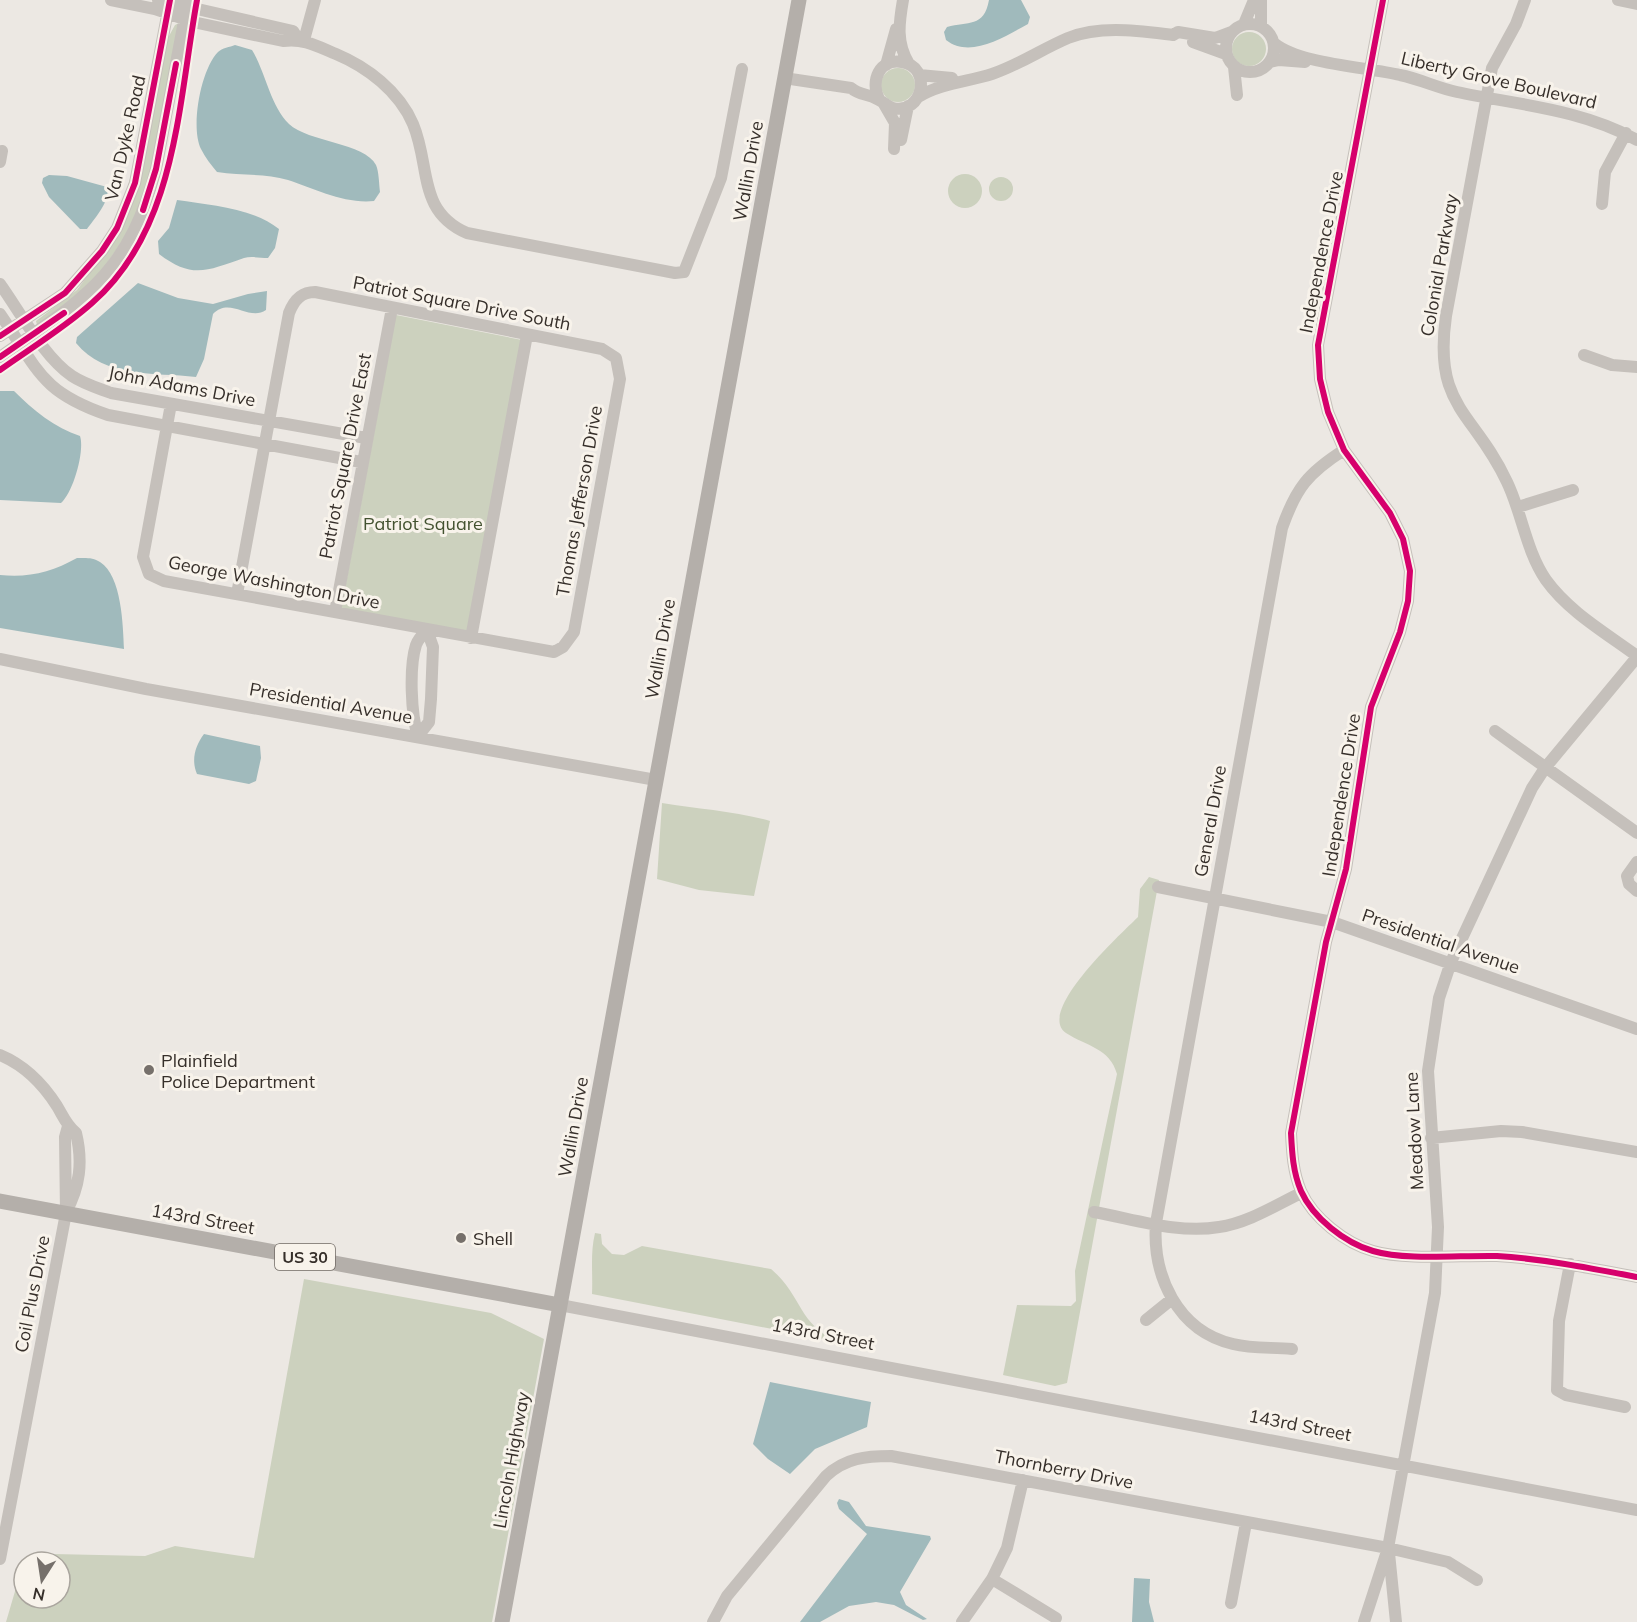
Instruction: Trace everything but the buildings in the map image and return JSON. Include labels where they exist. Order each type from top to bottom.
[{"type":"main road","name":"Wallin Drive","points":[[560,1305],[799,0]]},
{"type":"main road","name":"143rd Street","points":[[0,1201],[560,1305]]},
{"type":"main road","name":"Lincoln Highway","points":[[502,1622],[560,1305]]},
{"type":"street","points":[[111,0],[166,4],[293,31],[301,40],[369,72],[395,96],[408,114],[421,147],[430,200],[436,210],[454,228],[467,233],[675,273],[684,272],[721,178],[742,69]]},
{"type":"street","points":[[301,40],[315,0]]},
{"type":"street","points":[[903,0],[898,26],[903,54],[920,75],[922,82],[918,97]]},
{"type":"street","points":[[784,78],[851,88],[857,93],[899,109],[908,106],[935,87],[954,86],[961,81],[1008,69],[1069,38],[1102,30],[1132,30],[1173,35],[1178,32],[1215,38],[1244,24],[1254,0]]},
{"type":"street","points":[[1173,35],[1176,39],[1214,47],[1226,54],[1234,67],[1240,96],[1256,72],[1270,62],[1274,53],[1274,43],[1261,26],[1262,0]]},
{"type":"street","name":"Independence Drive","points":[[1383,0],[1318,345],[1320,380],[1328,412],[1344,450],[1390,513],[1403,539],[1410,571],[1408,601],[1400,632],[1371,707],[1346,869],[1326,942],[1291,1133],[1293,1164],[1301,1192],[1322,1219],[1345,1239],[1374,1251],[1496,1256],[1570,1264],[1637,1277]]},
{"type":"street","name":"Colonial Parkway","points":[[1525,0],[1516,24],[1492,68],[1446,316],[1443,341],[1444,368],[1459,410],[1498,462],[1518,507],[1534,559],[1552,587],[1575,610],[1637,657]]},
{"type":"street","points":[[1618,0],[1637,4]]},
{"type":"street","name":"Van Dyke Road","points":[[5,333],[65,293],[102,251],[117,228],[135,183],[166,4]]},
{"type":"street","name":"Van Dyke Road","points":[[0,357],[80,301],[103,278],[126,248],[138,224],[156,169],[186,9]]},
{"type":"street","points":[[1244,24],[1261,26]]},
{"type":"street","points":[[851,88],[876,76],[886,64],[894,31],[898,26]]},
{"type":"street","points":[[1226,54],[1227,39],[1231,32]]},
{"type":"street","name":"Liberty Grove Boulevard","points":[[1274,43],[1286,51],[1313,59],[1400,75],[1455,92],[1593,118],[1631,137]]},
{"type":"street","name":"Liberty Grove Boulevard","points":[[1270,62],[1284,60],[1310,63],[1313,59]]},
{"type":"street","points":[[886,64],[894,62],[909,64]]},
{"type":"street","points":[[1234,67],[1241,71],[1256,72]]},
{"type":"street","points":[[920,75],[939,79],[956,78],[961,81]]},
{"type":"street","points":[[876,76],[874,84],[881,102],[895,123],[897,149],[908,106]]},
{"type":"street","points":[[1602,204],[1605,172],[1631,137]]},
{"type":"street","name":"John Adams Drive","points":[[0,284],[57,363],[89,385],[111,393],[366,438]]},
{"type":"street","name":"Patriot Square Drive South","points":[[270,422],[289,313],[293,302],[300,296],[315,291],[602,349],[616,358]]},
{"type":"street","name":"Patriot Square Drive East","points":[[335,612],[361,462],[392,308]]},
{"type":"street","points":[[0,315],[5,333],[18,344],[30,363],[51,387],[75,404],[108,415],[167,427],[361,462]]},
{"type":"street","points":[[471,638],[527,335]]},
{"type":"street","points":[[1584,355],[1612,365],[1637,367]]},
{"type":"street","name":"Thomas Jefferson Drive","points":[[563,647],[573,632],[620,379],[616,358]]},
{"type":"street","name":"George Washington Drive","points":[[171,404],[143,557],[149,574],[164,581],[544,652],[554,652],[563,647]]},
{"type":"street","points":[[237,594],[270,422]]},
{"type":"street","name":"General Drive","points":[[1293,1349],[1254,1349],[1230,1344],[1207,1334],[1188,1318],[1172,1299],[1157,1263],[1156,1223],[1282,528],[1292,500],[1304,480],[1344,450]]},
{"type":"street","points":[[1518,507],[1572,490]]},
{"type":"street","points":[[427,630],[433,647],[431,699],[429,722],[418,736],[413,720],[412,662],[416,642],[427,630]]},
{"type":"street","name":"Meadow Lane","points":[[1364,1622],[1388,1548],[1435,1293],[1438,1255],[1428,1071],[1438,998],[1451,962],[1518,812],[1545,768],[1637,657]]},
{"type":"street","name":"Presidential Avenue","points":[[0,659],[146,689],[656,780]]},
{"type":"street","points":[[1495,731],[1637,833]]},
{"type":"street","points":[[1637,862],[1627,876],[1629,884],[1637,891]]},
{"type":"street","name":"Presidential Avenue","points":[[1158,887],[1332,922],[1637,1029]]},
{"type":"street","name":"Coil Plus Drive","points":[[0,1055],[23,1068],[44,1086],[68,1126],[65,1137],[66,1213],[0,1560]]},
{"type":"street","points":[[1431,1138],[1522,1131],[1637,1152]]},
{"type":"street","points":[[1094,1212],[1186,1228],[1220,1227],[1240,1222],[1301,1192]]},
{"type":"street","points":[[1570,1264],[1556,1348],[1557,1390],[1566,1395],[1624,1407]]},
{"type":"street","points":[[1146,1320],[1172,1299]]},
{"type":"street","name":"143rd Street","points":[[560,1305],[1637,1510]]},
{"type":"street","name":"Thornberry Drive","points":[[713,1622],[727,1596],[826,1476],[838,1465],[870,1456],[891,1456],[1388,1548],[1448,1562],[1477,1580]]},
{"type":"street","points":[[962,1622],[992,1579],[1007,1548],[1023,1480]]},
{"type":"street","points":[[1231,1603],[1246,1523]]},
{"type":"street","name":"Meadow Lane","points":[[1388,1548],[1396,1622]]},
{"type":"street","points":[[992,1579],[1056,1618]]},
{"type":"green space","points":[[179,23],[151,177],[137,219],[95,281],[37,325],[36,321],[77,290],[113,241],[169,36],[175,25]]},
{"type":"green space","points":[[1249,32],[1261,37],[1266,49],[1261,61],[1249,66],[1237,61],[1232,49],[1237,37]]},
{"type":"green space","points":[[898,68],[910,73],[915,85],[910,97],[898,102],[886,97],[881,85],[886,73]]},
{"type":"green space","points":[[965,174],[977,179],[982,191],[977,203],[965,208],[953,203],[948,191],[953,179]]},
{"type":"green space","points":[[1001,177],[1010,180],[1013,189],[1010,198],[1001,201],[992,198],[989,189],[992,180]]},
{"type":"green space","name":"Patriot Square","points":[[396,315],[522,340],[468,634],[341,610]]},
{"type":"green space","points":[[662,803],[730,812],[770,821],[754,896],[699,890],[657,879]]},
{"type":"green space","points":[[1149,877],[1159,880],[1067,1383],[1055,1386],[1003,1375],[1017,1305],[1071,1306],[1076,1301],[1075,1271],[1117,1074],[1114,1065],[1103,1053],[1066,1033],[1060,1023],[1062,1008],[1071,991],[1100,955],[1138,917],[1140,889]]},
{"type":"green space","points":[[595,1233],[601,1234],[602,1244],[612,1254],[624,1255],[642,1246],[771,1269],[789,1289],[815,1327],[839,1342],[592,1294],[592,1256]]},
{"type":"green space","points":[[304,1279],[491,1313],[544,1339],[492,1622],[6,1622],[12,1602],[12,1610],[72,1610],[72,1554],[145,1556],[175,1546],[254,1558]]},
{"type":"water","points":[[989,0],[1021,0],[1030,17],[1028,24],[998,40],[976,47],[955,45],[946,40],[944,32],[947,27],[979,19],[987,9]]},
{"type":"water","points":[[235,45],[252,50],[277,108],[289,124],[309,135],[349,147],[370,158],[376,165],[379,178],[380,192],[374,201],[341,198],[279,178],[217,172],[201,149],[198,139],[197,113],[202,84],[212,60],[220,51]]},
{"type":"water","points":[[49,175],[67,176],[107,187],[107,198],[87,229],[80,229],[49,197],[42,183],[43,178]]},
{"type":"water","points":[[177,200],[231,208],[257,216],[279,229],[275,248],[268,258],[247,257],[210,269],[191,270],[171,262],[159,254],[158,241],[169,228]]},
{"type":"water","points":[[138,283],[178,298],[213,304],[267,291],[266,310],[253,313],[226,307],[213,314],[204,359],[196,377],[132,372],[101,363],[88,355],[76,343],[77,337]]},
{"type":"water","points":[[0,391],[14,391],[45,418],[80,436],[81,451],[77,471],[70,490],[61,503],[0,500]]},
{"type":"water","points":[[77,558],[97,560],[113,578],[120,602],[124,649],[0,628],[0,575],[21,576],[40,573]]},
{"type":"water","points":[[204,734],[260,746],[261,758],[256,781],[249,784],[197,774],[194,764],[195,753]]},
{"type":"water","points":[[770,1382],[871,1402],[867,1427],[815,1449],[790,1474],[768,1459],[753,1444]]},
{"type":"water","points":[[839,1499],[849,1502],[866,1526],[930,1536],[931,1539],[900,1592],[906,1605],[927,1619],[923,1620],[894,1605],[876,1602],[849,1606],[820,1622],[800,1622],[867,1534],[839,1509],[837,1503]]},
{"type":"water","points":[[1134,1578],[1150,1579],[1149,1602],[1154,1622],[1132,1622]]},
{"type":"cycle path","points":[[0,336],[65,293],[102,251],[117,228],[135,183],[170,0]]},
{"type":"cycle path","points":[[0,370],[92,303],[120,273],[142,239],[158,202],[169,162],[178,122],[197,0]]},
{"type":"cycle path","points":[[1383,0],[1318,345],[1320,379],[1328,412],[1344,450],[1390,513],[1403,539],[1410,571],[1408,601],[1400,632],[1371,707],[1346,869],[1326,942],[1291,1133],[1292,1155],[1298,1184],[1313,1211],[1341,1236],[1373,1251],[1417,1257],[1515,1257],[1637,1277]]},
{"type":"cycle path","points":[[143,210],[156,169],[176,64]]},
{"type":"cycle path","points":[[0,357],[64,313]]},
{"type":"place","name":"Plainfield Police Department","points":[[149,1070]]},
{"type":"place","name":"Shell","points":[[461,1238]]}]
